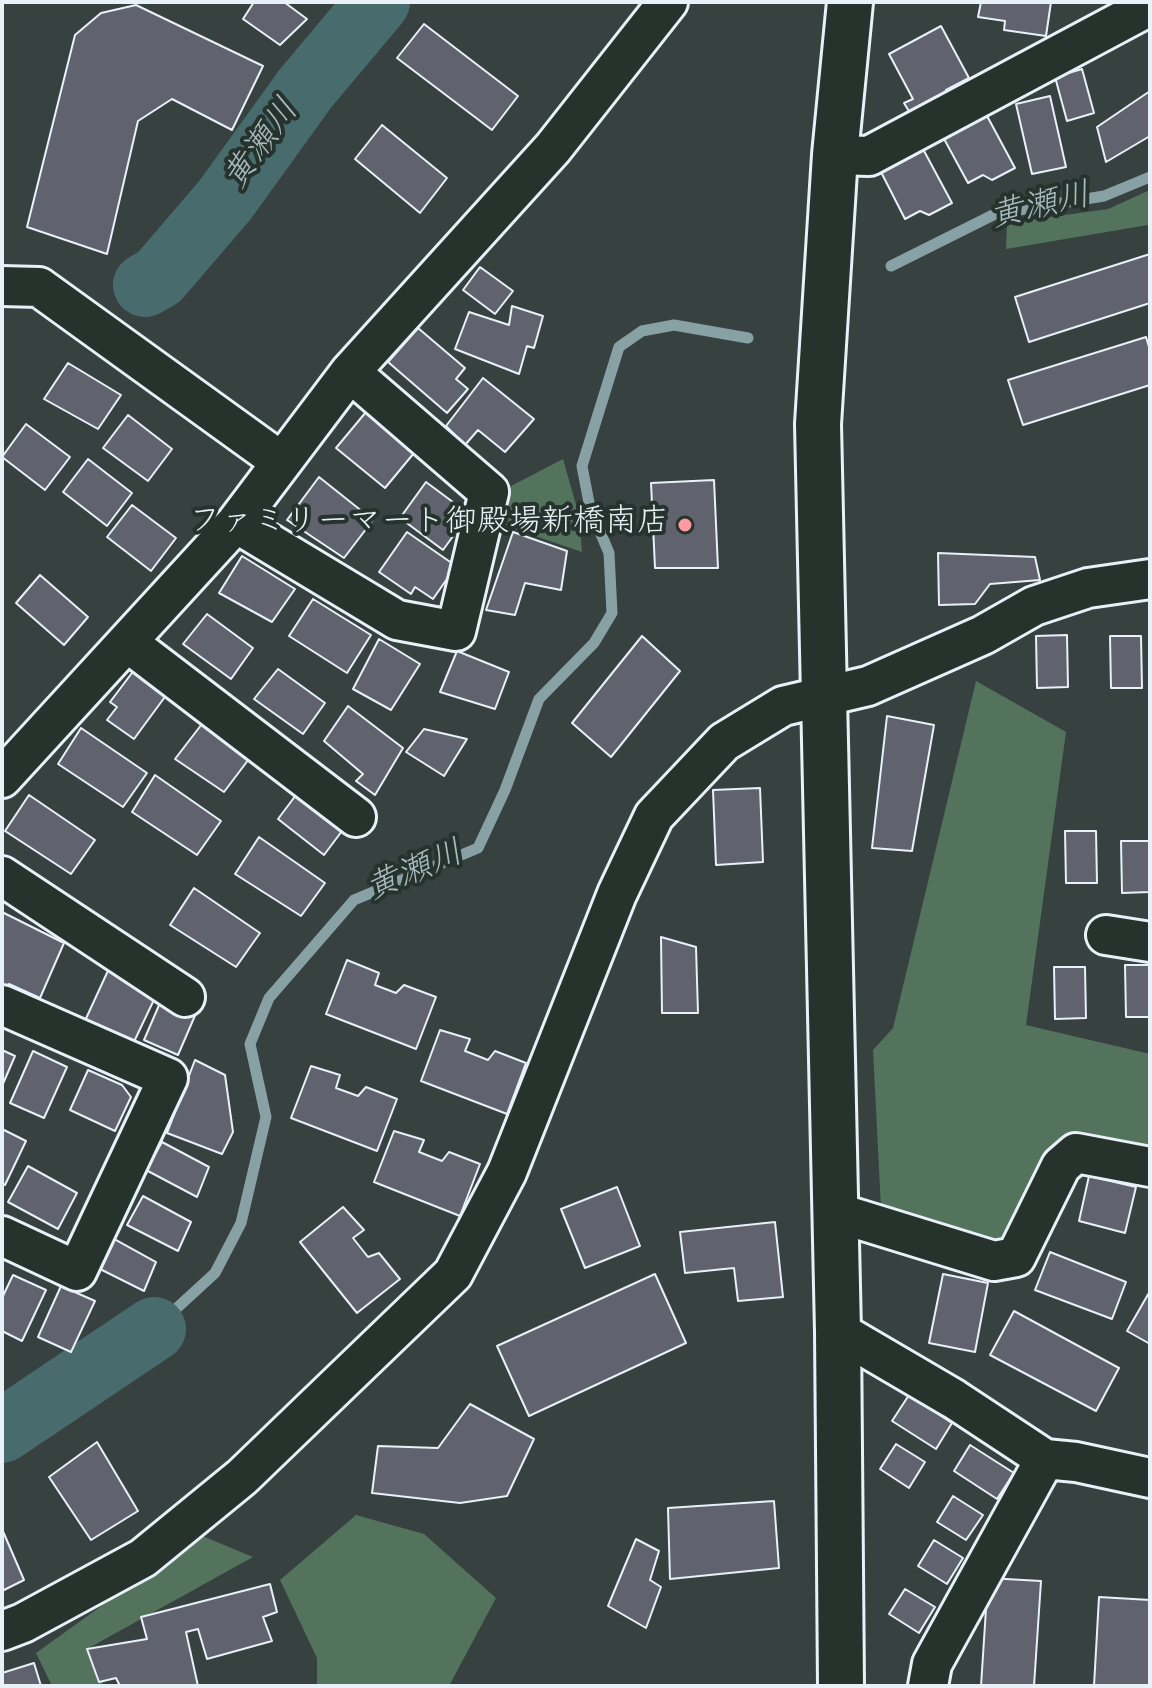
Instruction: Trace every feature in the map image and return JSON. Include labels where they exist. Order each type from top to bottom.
[{"type":"street","points":[[2,778],[236,523],[350,372],[553,148],[668,2]]},
{"type":"street","points":[[841,1686],[838,1331],[818,424],[835,155],[850,2]]},
{"type":"street","points":[[835,155],[869,156],[1150,6]]},
{"type":"street","points":[[2,286],[39,287],[280,461]]},
{"type":"street","points":[[236,523],[397,620],[456,631],[489,492],[350,372]]},
{"type":"street","points":[[2,1631],[23,1623],[143,1558],[242,1477],[453,1274],[507,1172],[617,894],[654,816],[724,742],[783,706],[868,686],[983,635],[1034,606],[1088,588],[1150,579]]},
{"type":"street","points":[[127,642],[356,817]]},
{"type":"street","points":[[2,876],[185,997]]},
{"type":"street","points":[[1106,935],[1150,942]]},
{"type":"street","points":[[2,1005],[168,1078],[77,1271],[2,1236]]},
{"type":"street","points":[[835,1212],[994,1261],[1016,1257],[1061,1166],[1076,1153],[1150,1167]]},
{"type":"street","points":[[838,1331],[954,1399],[1045,1459],[1076,1462],[1150,1478]]},
{"type":"street","points":[[928,1686],[932,1664],[1045,1459]]},
{"type":"green space","points":[[1150,190],[1148,225],[1006,249],[1007,223],[1108,209]]},
{"type":"green space","points":[[563,459],[579,515],[582,552],[503,525],[511,486]]},
{"type":"green space","points":[[976,681],[1066,732],[1026,1025],[1150,1054],[1150,1162],[1061,1166],[1010,1251],[881,1209],[873,1050],[893,1028]]},
{"type":"green space","points":[[356,1515],[424,1534],[496,1598],[449,1686],[317,1686],[317,1658],[280,1580]]},
{"type":"green space","points":[[200,1535],[253,1557],[87,1649],[104,1686],[52,1686],[36,1653]]},
{"type":"building","points":[[254,2],[284,2],[307,19],[280,45],[243,19]]},
{"type":"building","points":[[981,2],[1051,2],[1046,36],[1004,30],[1005,21],[978,17]]},
{"type":"building","points":[[136,5],[263,66],[232,130],[172,99],[138,121],[107,254],[27,227],[75,35],[101,13]]},
{"type":"building","points":[[424,24],[518,96],[492,130],[397,58]]},
{"type":"building","points":[[941,26],[969,78],[946,90],[951,98],[913,118],[904,103],[913,99],[889,54]]},
{"type":"building","points":[[1082,69],[1094,113],[1067,121],[1055,77]]},
{"type":"building","points":[[1150,91],[1150,136],[1106,162],[1097,127]]},
{"type":"building","points":[[1050,96],[1066,167],[1032,174],[1016,104]]},
{"type":"building","points":[[986,114],[1015,168],[992,180],[983,175],[968,183],[943,137]]},
{"type":"building","points":[[382,125],[447,178],[420,213],[355,159]]},
{"type":"building","points":[[923,149],[952,203],[929,215],[920,211],[905,219],[881,172]]},
{"type":"building","points":[[1150,254],[1150,303],[1029,342],[1015,297]]},
{"type":"building","points":[[480,267],[513,291],[495,314],[463,290]]},
{"type":"building","points":[[512,306],[543,316],[534,348],[527,346],[519,374],[455,349],[469,312],[509,325]]},
{"type":"building","points":[[418,328],[465,368],[456,379],[468,389],[447,413],[388,362]]},
{"type":"building","points":[[1146,337],[1150,350],[1150,385],[1023,425],[1008,380]]},
{"type":"building","points":[[68,363],[121,395],[98,429],[44,399]]},
{"type":"building","points":[[483,378],[534,419],[505,452],[478,430],[465,445],[446,426]]},
{"type":"building","points":[[366,412],[414,453],[385,488],[336,448]]},
{"type":"building","points":[[128,415],[172,449],[148,481],[103,448]]},
{"type":"building","points":[[26,424],[70,457],[45,490],[2,457]]},
{"type":"building","points":[[88,459],[132,493],[107,526],[63,492]]},
{"type":"building","points":[[319,477],[373,520],[344,558],[287,520]]},
{"type":"building","name":"ファミリーマート御殿場新橋南店","points":[[714,480],[718,568],[655,568],[651,483]]},
{"type":"building","points":[[426,482],[469,514],[443,550],[400,518]]},
{"type":"building","points":[[132,505],[176,538],[151,571],[107,537]]},
{"type":"building","points":[[407,532],[456,566],[433,599],[415,587],[411,594],[379,572]]},
{"type":"building","points":[[513,532],[567,551],[561,590],[525,583],[515,615],[486,610]]},
{"type":"building","points":[[938,553],[1035,557],[1040,580],[990,584],[975,604],[939,605]]},
{"type":"building","points":[[242,556],[295,589],[272,622],[219,593]]},
{"type":"building","points":[[40,575],[88,617],[64,645],[16,603]]},
{"type":"building","points":[[313,599],[371,635],[347,673],[289,636]]},
{"type":"building","points":[[207,614],[253,648],[231,679],[183,644]]},
{"type":"building","points":[[1067,635],[1068,687],[1037,688],[1036,636]]},
{"type":"building","points":[[642,636],[680,671],[611,757],[572,723]]},
{"type":"building","points":[[1110,636],[1141,636],[1142,688],[1111,688]]},
{"type":"building","points":[[379,639],[420,664],[391,710],[353,689]]},
{"type":"building","points":[[457,651],[509,672],[495,709],[440,692]]},
{"type":"building","points":[[138,665],[170,690],[134,739],[107,720],[117,707],[110,702]]},
{"type":"building","points":[[278,669],[325,703],[303,734],[254,699]]},
{"type":"building","points":[[348,706],[403,748],[375,795],[356,781],[363,774],[324,741]]},
{"type":"building","points":[[887,716],[934,725],[912,851],[872,848]]},
{"type":"building","points":[[205,720],[252,755],[224,792],[175,759]]},
{"type":"building","points":[[81,728],[147,773],[123,807],[58,764]]},
{"type":"building","points":[[424,729],[467,739],[444,776],[406,752]]},
{"type":"building","points":[[155,775],[221,821],[197,855],[132,812]]},
{"type":"building","points":[[760,788],[763,862],[716,865],[713,790]]},
{"type":"building","points":[[299,791],[345,827],[324,855],[278,819]]},
{"type":"building","points":[[29,795],[95,840],[71,874],[5,831]]},
{"type":"building","points":[[1065,831],[1096,831],[1097,883],[1066,883]]},
{"type":"building","points":[[259,837],[325,883],[301,916],[235,874]]},
{"type":"building","points":[[1121,841],[1150,841],[1150,892],[1122,893]]},
{"type":"building","points":[[194,888],[260,933],[236,967],[170,925]]},
{"type":"building","points":[[2,912],[64,943],[40,998],[9,984],[2,989]]},
{"type":"building","points":[[661,937],[696,947],[698,1013],[662,1013]]},
{"type":"building","points":[[347,960],[379,973],[375,985],[396,993],[404,985],[436,997],[416,1049],[326,1014]]},
{"type":"building","points":[[112,962],[161,985],[131,1048],[83,1025]]},
{"type":"building","points":[[1125,965],[1150,965],[1150,1017],[1126,1017]]},
{"type":"building","points":[[1054,967],[1085,967],[1086,1018],[1055,1019]]},
{"type":"building","points":[[166,989],[200,1004],[178,1055],[144,1040]]},
{"type":"building","points":[[440,1030],[470,1039],[465,1051],[488,1060],[495,1051],[526,1063],[507,1114],[421,1081]]},
{"type":"building","points":[[2,1050],[15,1056],[2,1086]]},
{"type":"building","points":[[33,1051],[67,1067],[44,1118],[10,1103]]},
{"type":"building","points":[[195,1060],[225,1075],[233,1132],[222,1154],[167,1133]]},
{"type":"building","points":[[311,1066],[340,1075],[336,1088],[358,1096],[366,1087],[397,1099],[377,1151],[291,1118]]},
{"type":"building","points":[[88,1070],[122,1085],[131,1097],[115,1131],[70,1110]]},
{"type":"building","points":[[2,1129],[26,1141],[5,1185],[2,1184]]},
{"type":"building","points":[[394,1131],[424,1140],[419,1152],[442,1161],[449,1152],[480,1164],[460,1216],[374,1182]]},
{"type":"building","points":[[162,1142],[209,1167],[197,1197],[146,1170]]},
{"type":"building","points":[[28,1166],[77,1193],[58,1229],[8,1202]]},
{"type":"building","points":[[1089,1176],[1136,1187],[1125,1233],[1079,1221]]},
{"type":"building","points":[[617,1187],[640,1246],[585,1268],[561,1209]]},
{"type":"building","points":[[143,1196],[191,1222],[178,1251],[127,1225]]},
{"type":"building","points":[[343,1207],[364,1230],[353,1238],[368,1257],[379,1253],[400,1279],[357,1313],[300,1242]]},
{"type":"building","points":[[775,1222],[783,1297],[738,1301],[734,1268],[685,1273],[680,1232]]},
{"type":"building","points":[[109,1236],[156,1262],[144,1291],[92,1265]]},
{"type":"building","points":[[1050,1252],[1126,1282],[1112,1319],[1035,1290]]},
{"type":"building","points":[[655,1274],[686,1343],[529,1416],[497,1346]]},
{"type":"building","points":[[943,1274],[988,1283],[975,1352],[929,1343]]},
{"type":"building","points":[[13,1275],[46,1290],[22,1341],[2,1331],[2,1298]]},
{"type":"building","points":[[61,1286],[95,1301],[71,1352],[38,1337]]},
{"type":"building","points":[[1150,1291],[1150,1344],[1127,1331]]},
{"type":"building","points":[[1014,1311],[1119,1368],[1096,1411],[990,1355]]},
{"type":"building","points":[[909,1395],[952,1423],[936,1449],[892,1421]]},
{"type":"building","points":[[470,1404],[534,1439],[507,1496],[460,1503],[372,1493],[378,1446],[438,1448]]},
{"type":"building","points":[[97,1442],[138,1511],[91,1540],[49,1477]]},
{"type":"building","points":[[896,1444],[925,1462],[909,1488],[880,1469]]},
{"type":"building","points":[[970,1445],[1014,1473],[997,1499],[954,1471]]},
{"type":"building","points":[[953,1496],[983,1515],[966,1540],[937,1522]]},
{"type":"building","points":[[774,1501],[779,1568],[670,1579],[668,1508]]},
{"type":"building","points":[[2,1529],[24,1580],[2,1591]]},
{"type":"building","points":[[636,1539],[659,1551],[650,1580],[661,1587],[646,1628],[608,1606]]},
{"type":"building","points":[[934,1540],[963,1558],[947,1584],[918,1566]]},
{"type":"building","points":[[988,1578],[1041,1581],[1034,1686],[981,1686]]},
{"type":"building","points":[[270,1584],[277,1612],[263,1617],[272,1641],[207,1659],[198,1629],[186,1632],[198,1686],[120,1686],[116,1678],[99,1682],[87,1649],[147,1639],[141,1617]]},
{"type":"building","points":[[905,1589],[935,1607],[919,1633],[889,1614]]},
{"type":"building","points":[[1099,1597],[1150,1600],[1150,1686],[1094,1686]]},
{"type":"building","points":[[34,1663],[41,1686],[2,1686],[2,1673]]},
{"type":"waterway","name":"黄瀬川","points":[[145,285],[159,277],[225,200],[305,89],[378,2]]},
{"type":"waterway","name":"黄瀬川","points":[[891,266],[995,214],[1104,196],[1150,177]]},
{"type":"waterway","name":"黄瀬川","points":[[154,1329],[215,1273],[241,1223],[266,1117],[250,1044],[269,998],[354,900],[478,848],[505,790],[539,699],[594,643],[612,613],[609,553],[590,508],[582,466],[619,347],[642,331],[674,325],[748,338]]},
{"type":"waterway","name":"黄瀬川","points":[[2,1431],[154,1329]]},
{"type":"place","name":"ファミリーマート御殿場新橋南店","points":[[685,525]]}]
